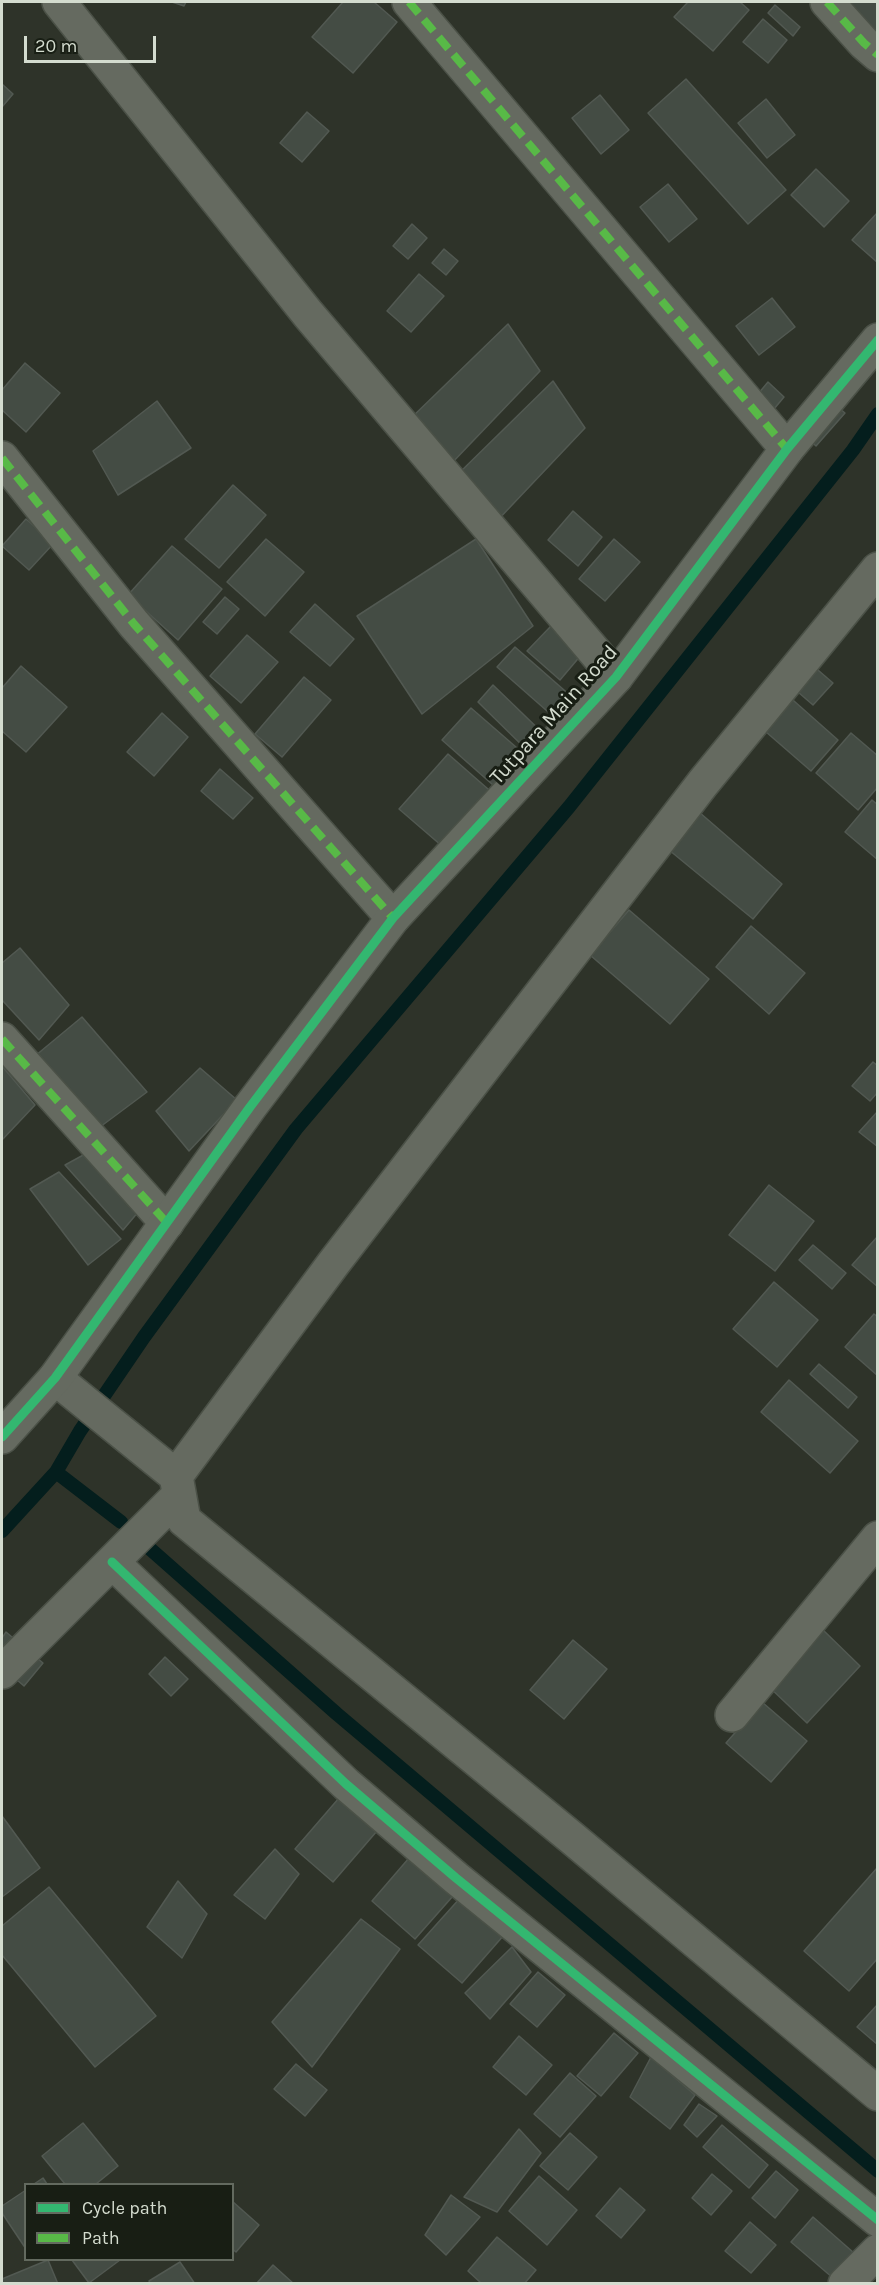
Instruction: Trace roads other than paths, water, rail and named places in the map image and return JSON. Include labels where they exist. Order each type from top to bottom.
[{"type":"street","points":[[59,2],[308,314],[616,677]]},
{"type":"street","points":[[409,2],[787,449]]},
{"type":"street","points":[[827,2],[878,55]]},
{"type":"street","name":"Tutpara Main Road","points":[[2,1437],[55,1378],[250,1107],[393,918],[616,677],[787,449],[878,340]]},
{"type":"street","points":[[2,458],[134,624],[393,918]]},
{"type":"street","points":[[2,1672],[112,1562],[178,1485],[333,1264],[703,783],[878,569]]},
{"type":"street","points":[[2,1039],[167,1223]]},
{"type":"street","points":[[55,1378],[178,1485],[184,1520],[737,1975],[878,2094]]},
{"type":"street","points":[[732,1715],[878,1538]]},
{"type":"street","points":[[112,1562],[346,1784],[465,1886],[878,2220]]},
{"type":"street","points":[[845,2283],[878,2251]]},
{"type":"waterway","points":[[2,1531],[56,1472],[80,1431],[144,1337],[296,1129],[569,807],[853,450],[878,414]]},
{"type":"waterway","points":[[56,1472],[121,1522]]},
{"type":"waterway","points":[[148,1547],[337,1714],[878,2171]]}]
